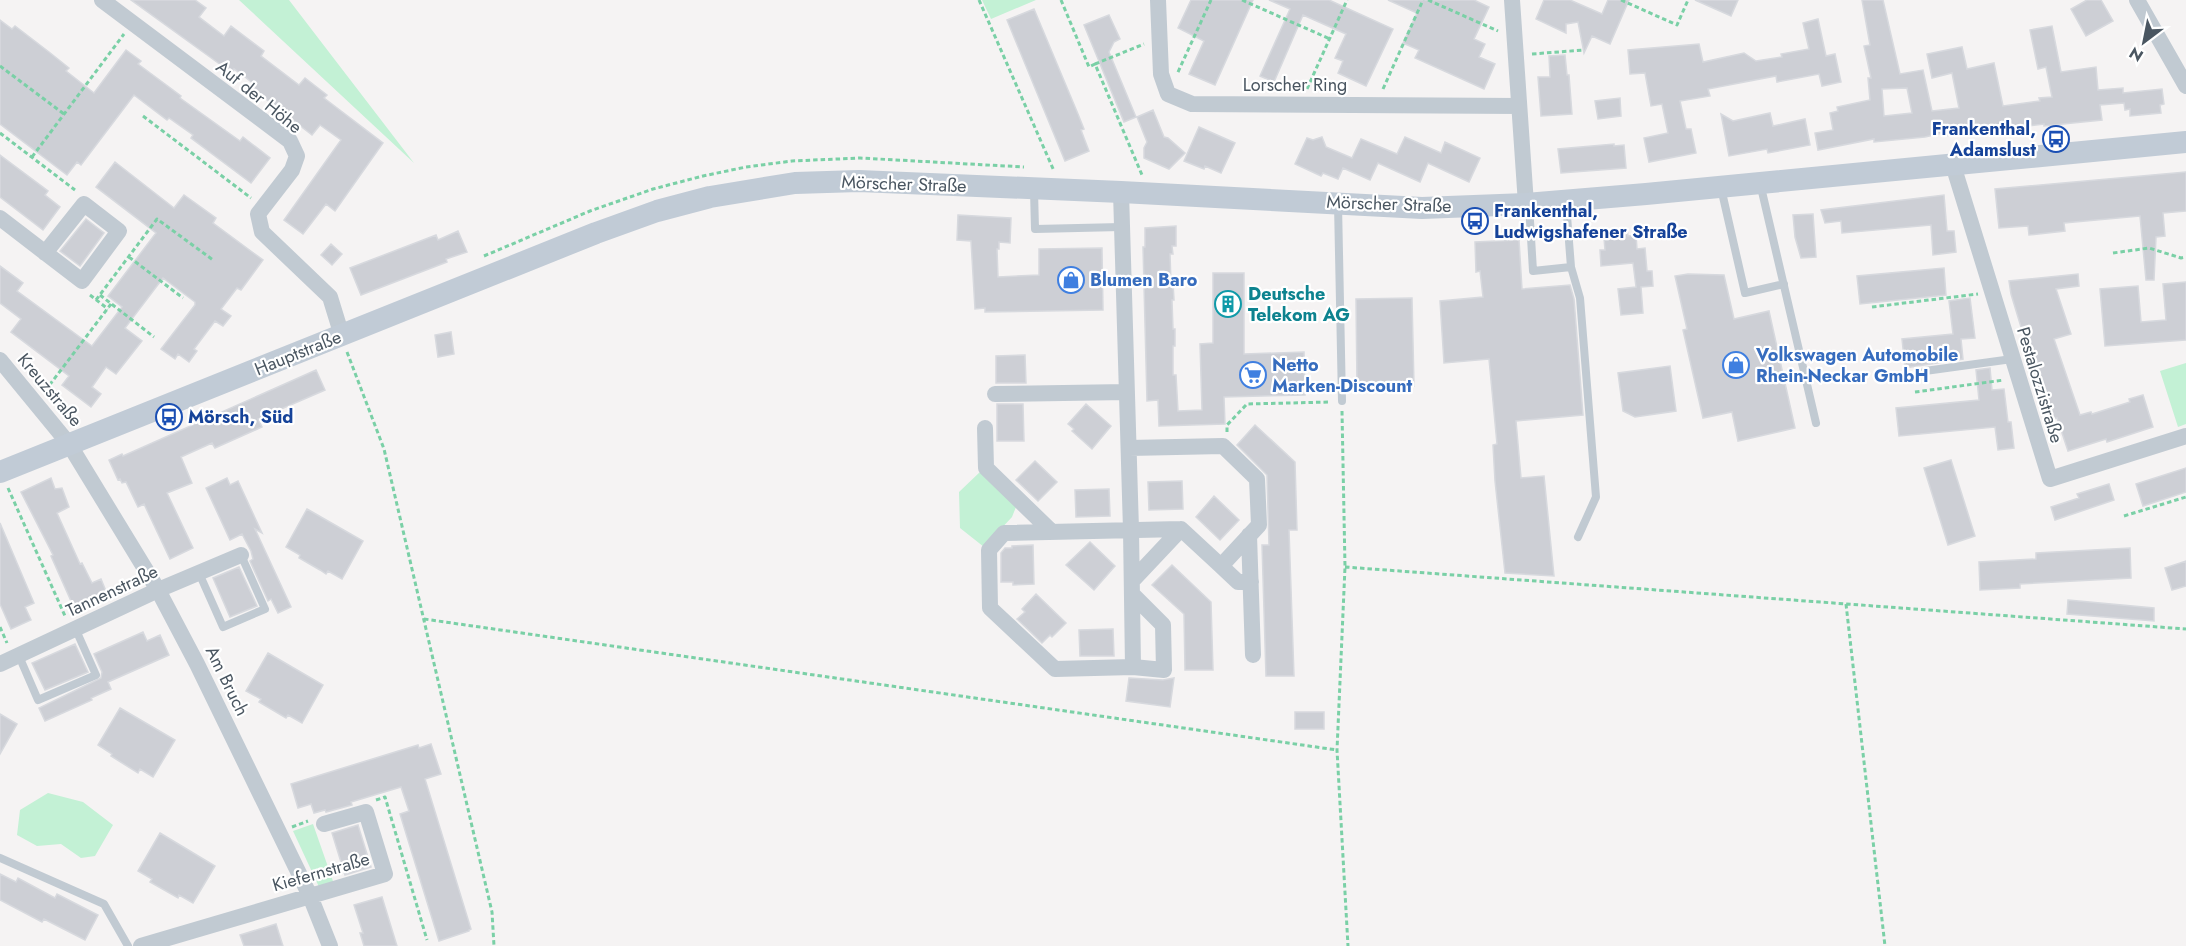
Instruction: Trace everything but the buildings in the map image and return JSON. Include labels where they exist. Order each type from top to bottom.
[{"type":"street","name":"Auf der Höhe","points":[[102,0],[290,141],[297,156],[292,170],[263,207]]},
{"type":"street","points":[[1158,0],[1161,74],[1168,94]]},
{"type":"street","points":[[1512,0],[1527,204]]},
{"type":"street","points":[[2137,0],[2186,86]]},
{"type":"street","name":"Lorscher Ring","points":[[1168,94],[1192,104],[1519,106]]},
{"type":"street","name":"Mörscher Straße","points":[[596,232],[710,197],[795,183],[859,181],[1062,189],[1422,208],[1527,204],[2186,142]]},
{"type":"street","name":"Pestalozzistraße","points":[[1953,165],[2050,479],[2186,436]]},
{"type":"street","points":[[1121,192],[1133,667]]},
{"type":"street","points":[[0,218],[45,253],[82,281],[119,231],[84,204],[45,253]]},
{"type":"street","points":[[263,207],[258,214],[262,232],[330,297],[342,336]]},
{"type":"street","name":"Hauptstraße","points":[[1,472],[596,232]]},
{"type":"street","name":"Kreuzstraße","points":[[0,360],[69,444]]},
{"type":"street","points":[[995,394],[1127,392]]},
{"type":"street","points":[[984,428],[986,468],[1052,532]]},
{"type":"street","name":"Am Bruch","points":[[69,444],[158,590],[202,674],[310,896],[330,946]]},
{"type":"street","points":[[1129,448],[1223,446],[1257,479],[1259,525],[1221,566]]},
{"type":"street","points":[[1028,508],[988,550],[990,608],[1055,669],[1133,667],[1164,670],[1163,625],[1132,587]]},
{"type":"street","points":[[1004,533],[1181,529],[1238,582],[1251,582]]},
{"type":"street","points":[[1132,587],[1181,529]]},
{"type":"street","points":[[1249,535],[1253,655]]},
{"type":"street","name":"Tannenstraße","points":[[0,664],[158,590],[241,555]]},
{"type":"street","name":"Kiefernstraße","points":[[141,946],[165,943],[385,874],[366,812],[317,822]]},
{"type":"lane","points":[[1760,183],[1816,423]]},
{"type":"lane","points":[[1721,187],[1745,293],[1784,284]]},
{"type":"lane","points":[[1034,188],[1035,229],[1121,227]]},
{"type":"lane","points":[[1566,200],[1571,267],[1580,298],[1596,497],[1578,537]]},
{"type":"lane","points":[[1338,204],[1342,401]]},
{"type":"lane","points":[[1527,204],[1533,271],[1571,267]]},
{"type":"lane","points":[[1925,371],[2012,359]]},
{"type":"lane","points":[[199,573],[223,627],[265,609],[241,555]]},
{"type":"lane","points":[[19,656],[38,700],[96,675],[74,630]]},
{"type":"lane","points":[[0,858],[104,904],[128,946]]},
{"type":"path","points":[[979,0],[1062,189]]},
{"type":"path","points":[[1061,0],[1089,67],[1160,38]]},
{"type":"path","points":[[1168,94],[1211,0]]},
{"type":"path","points":[[1242,0],[1330,39]]},
{"type":"path","points":[[1300,104],[1347,0]]},
{"type":"path","points":[[1376,105],[1423,0]]},
{"type":"path","points":[[1428,0],[1514,38]]},
{"type":"path","points":[[1621,0],[1677,25],[1688,0]]},
{"type":"path","points":[[32,157],[133,23]]},
{"type":"path","points":[[1515,56],[1584,50]]},
{"type":"path","points":[[1095,64],[1145,183]]},
{"type":"path","points":[[0,66],[64,114]]},
{"type":"path","points":[[143,116],[263,207]]},
{"type":"path","points":[[0,133],[79,193],[84,204]]},
{"type":"path","points":[[96,300],[158,219],[213,261]]},
{"type":"path","points":[[2113,253],[2150,248],[2181,258],[2186,257]]},
{"type":"path","points":[[129,257],[183,298]]},
{"type":"path","points":[[82,281],[81,289],[108,309]]},
{"type":"path","points":[[1872,307],[1992,292]]},
{"type":"path","points":[[100,295],[154,337]]},
{"type":"path","points":[[36,403],[111,304]]},
{"type":"path","points":[[342,336],[384,449],[492,912],[494,946]]},
{"type":"path","points":[[1915,392],[2018,378]]},
{"type":"path","points":[[1223,446],[1227,444],[1227,425],[1247,404],[1342,401],[1345,567],[1337,750],[1348,946]]},
{"type":"path","points":[[1,472],[74,630]]},
{"type":"path","points":[[2124,516],[2186,496]]},
{"type":"path","points":[[1345,567],[2186,628]]},
{"type":"path","points":[[1846,604],[1885,946]]},
{"type":"path","points":[[424,619],[1337,750]]},
{"type":"path","points":[[0,641],[5,639]]},
{"type":"path","points":[[278,832],[317,822]]},
{"type":"green space","points":[[239,0],[289,0],[414,163]]},
{"type":"green space","points":[[982,0],[1036,0],[991,19]]},
{"type":"green space","points":[[2186,363],[2186,424],[2178,427],[2160,371]]},
{"type":"green space","points":[[981,471],[1016,507],[1012,517],[984,547],[960,528],[959,492]]},
{"type":"green space","points":[[48,793],[83,802],[113,825],[95,856],[81,858],[61,844],[37,846],[17,835],[20,810]]},
{"type":"green space","points":[[313,824],[334,884],[320,889],[293,831]]},
{"type":"place","name":"Frankenthal, Adamslust","points":[[2056,139]]},
{"type":"place","name":"Frankenthal, Ludwigshafener Straße","points":[[1475,221]]},
{"type":"place","name":"Blumen Baro","points":[[1071,280]]},
{"type":"place","name":"Deutsche Telekom AG","points":[[1228,304]]},
{"type":"place","name":"Volkswagen Automobile Rhein-Neckar GmbH","points":[[1736,365]]},
{"type":"place","name":"Netto Marken-Discount","points":[[1253,375]]},
{"type":"place","name":"Mörsch, Süd","points":[[169,417]]}]
